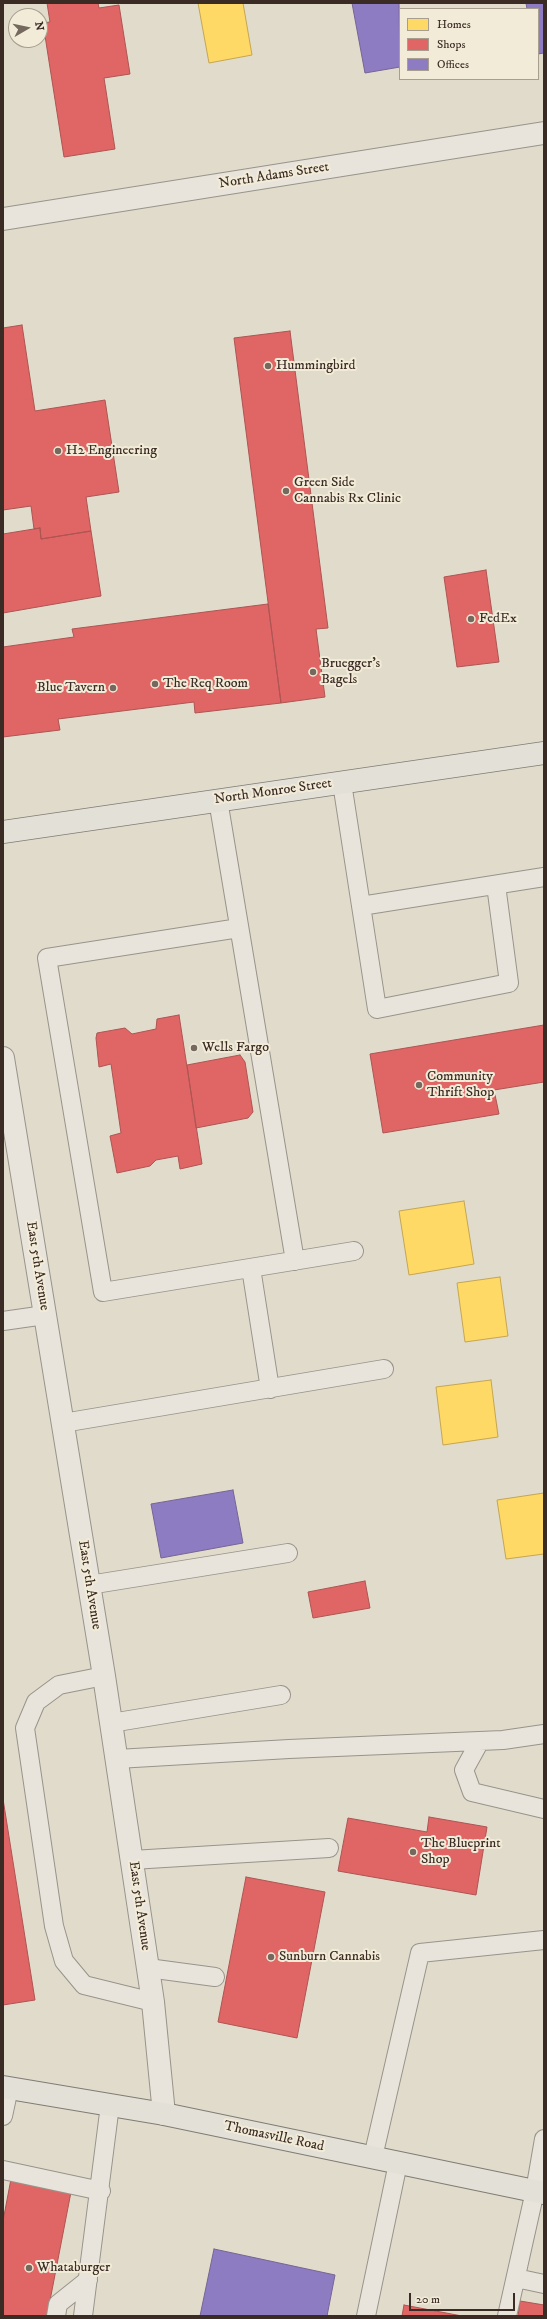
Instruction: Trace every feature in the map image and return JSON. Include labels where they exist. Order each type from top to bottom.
[{"type":"main road","name":"North Monroe Street","points":[[3,832],[544,753]]},
{"type":"main road","name":"Thomasville Road","points":[[6,2088],[164,2114],[540,2192]]},
{"type":"street","name":"North Adams Street","points":[[3,219],[544,133]]},
{"type":"street","name":"East 5th Avenue","points":[[3,1058],[6,1094],[45,1315],[104,1676],[153,2002],[164,2114]]},
{"type":"lane","points":[[342,782],[377,1009],[509,983],[496,884]]},
{"type":"lane","points":[[218,800],[295,1261]]},
{"type":"lane","points":[[361,906],[544,877]]},
{"type":"lane","points":[[239,928],[47,958],[102,1292],[354,1251]]},
{"type":"lane","points":[[251,1268],[270,1389]]},
{"type":"lane","points":[[3,1321],[45,1315]]},
{"type":"lane","points":[[63,1423],[384,1369]]},
{"type":"lane","points":[[89,1585],[288,1553]]},
{"type":"lane","points":[[104,1676],[59,1685],[36,1702],[25,1728],[53,1918],[64,1961],[84,1985],[153,2002]]},
{"type":"lane","points":[[111,1723],[282,1695]]},
{"type":"lane","points":[[116,1759],[289,1749],[480,1741],[544,1734]]},
{"type":"lane","points":[[480,1741],[464,1770],[472,1792],[544,1809]]},
{"type":"lane","points":[[132,1860],[329,1848]]},
{"type":"lane","points":[[373,2157],[420,1952],[544,1940]]},
{"type":"lane","points":[[148,1968],[215,1977]]},
{"type":"lane","points":[[3,2116],[6,2088]]},
{"type":"lane","points":[[83,2316],[101,2191],[110,2105]]},
{"type":"lane","points":[[507,2316],[540,2192],[544,2139]]},
{"type":"lane","points":[[366,2316],[398,2163]]},
{"type":"lane","points":[[3,2170],[101,2191]]},
{"type":"lane","points":[[516,2278],[544,2284]]},
{"type":"lane","points":[[56,2316],[58,2304],[88,2280]]},
{"type":"building: Homes","points":[[198,3],[243,3],[252,55],[209,63]]},
{"type":"building: Homes","points":[[464,1201],[474,1264],[409,1275],[399,1211]]},
{"type":"building: Homes","points":[[500,1277],[508,1336],[465,1342],[457,1283]]},
{"type":"building: Homes","points":[[491,1380],[498,1437],[443,1445],[436,1387]]},
{"type":"building: Homes","points":[[544,1493],[544,1554],[506,1559],[497,1500]]},
{"type":"building: Shops","points":[[47,3],[98,3],[99,8],[119,5],[130,74],[104,78],[115,149],[64,157],[47,48],[48,22],[50,22]]},
{"type":"building: Shops","name":"H2 Engineering","points":[[22,325],[35,411],[105,400],[119,492],[86,497],[91,531],[41,539],[40,528],[34,529],[31,506],[3,510],[3,328]]},
{"type":"building: Shops","points":[[290,331],[328,628],[316,629],[325,697],[281,703],[234,338]]},
{"type":"building: Shops","points":[[40,528],[41,539],[91,531],[101,596],[3,613],[3,534]]},
{"type":"building: Shops","name":"FedEx","points":[[486,570],[499,662],[457,667],[444,577]]},
{"type":"building: Shops","points":[[268,604],[281,703],[195,713],[194,702],[58,719],[60,730],[3,737],[3,647],[74,637],[72,629]]},
{"type":"building: Shops","points":[[179,1015],[202,1164],[180,1169],[178,1156],[156,1160],[150,1166],[117,1173],[110,1136],[121,1133],[111,1064],[99,1067],[96,1038],[97,1033],[125,1028],[132,1034],[156,1029],[157,1019]]},
{"type":"building: Shops","points":[[544,1025],[544,1082],[494,1090],[499,1114],[383,1133],[370,1054]]},
{"type":"building: Shops","points":[[240,1055],[245,1062],[253,1112],[248,1118],[196,1128],[187,1065]]},
{"type":"building: Shops","points":[[365,1581],[370,1608],[313,1618],[308,1592]]},
{"type":"building: Shops","points":[[3,1799],[35,2000],[3,2005]]},
{"type":"building: Shops","name":"The Blueprint Shop","points":[[429,1817],[487,1827],[476,1895],[338,1871],[348,1818],[427,1832]]},
{"type":"building: Shops","name":"Sunburn Cannabis","points":[[246,1877],[325,1892],[297,2038],[218,2022]]},
{"type":"building: Shops","name":"Whataburger","points":[[11,2179],[71,2192],[47,2316],[3,2316],[3,2221]]},
{"type":"building: Shops","points":[[520,2301],[544,2305],[544,2316],[518,2316]]},
{"type":"building: Shops","points":[[404,2305],[462,2316],[402,2316]]},
{"type":"building: Offices","points":[[352,3],[399,3],[399,67],[365,73]]},
{"type":"building: Offices","points":[[526,3],[544,3],[544,53],[539,54],[539,8],[527,8]]},
{"type":"building: Offices","points":[[233,1490],[243,1543],[161,1558],[151,1504]]},
{"type":"building: Offices","points":[[214,2249],[335,2275],[327,2316],[200,2316]]},
{"type":"place","name":"Hummingbird","points":[[268,366]]},
{"type":"place","name":"H2 Engineering","points":[[58,451]]},
{"type":"place","name":"Green Side Cannabis Rx Clinic","points":[[286,491]]},
{"type":"place","name":"FedEx","points":[[471,619]]},
{"type":"place","name":"Bruegger's Bagels","points":[[313,672]]},
{"type":"place","name":"The Req Room","points":[[155,684]]},
{"type":"place","name":"Blue Tavern","points":[[113,688]]},
{"type":"place","name":"Wells Fargo","points":[[194,1048]]},
{"type":"place","name":"Community Thrift Shop","points":[[419,1085]]},
{"type":"place","name":"The Blueprint Shop","points":[[413,1852]]},
{"type":"place","name":"Sunburn Cannabis","points":[[271,1957]]},
{"type":"place","name":"Whataburger","points":[[29,2268]]}]
